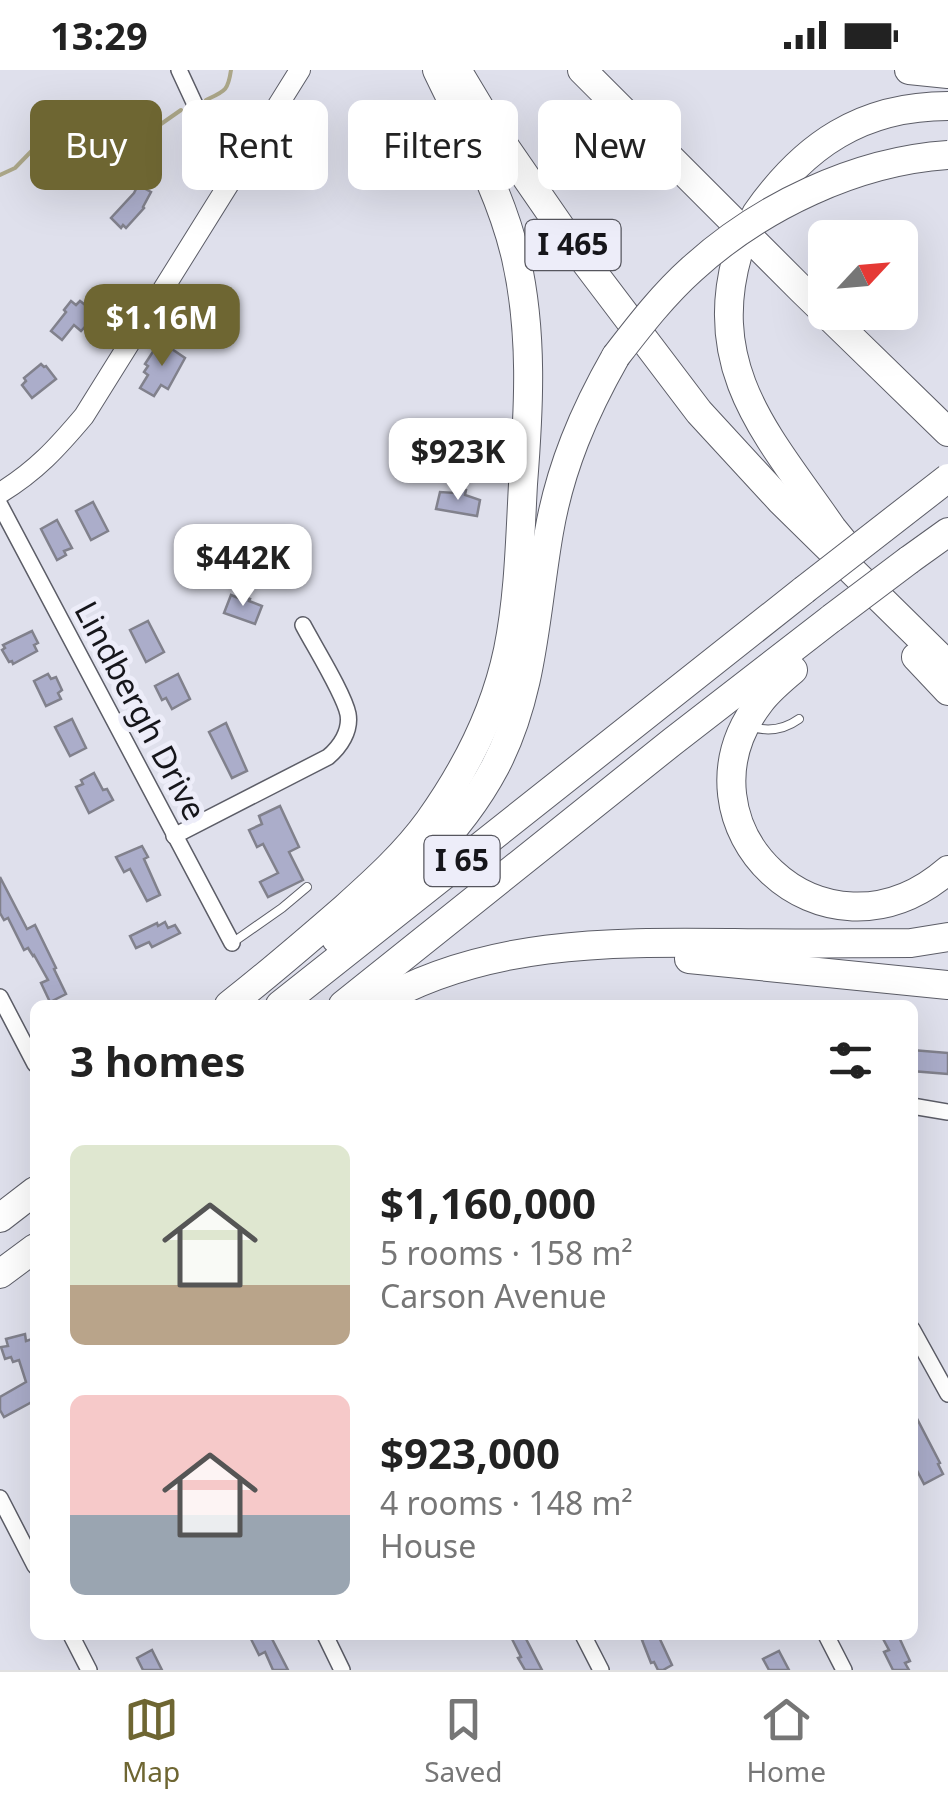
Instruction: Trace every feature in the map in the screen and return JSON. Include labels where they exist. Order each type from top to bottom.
[{"type":"highway","points":[[235,1000],[374,882],[416,838],[447,795],[475,745],[491,709],[508,648],[516,594],[526,444],[527,322],[507,224],[437,70]]},
{"type":"highway","name":"I 465","points":[[457,70],[548,210],[708,422],[781,501],[948,665]]},
{"type":"highway","points":[[582,70],[948,432]]},
{"type":"highway","points":[[909,70],[948,74]]},
{"type":"highway","points":[[948,106],[895,112],[852,126],[796,164],[756,214],[738,253],[730,295],[730,342],[737,376],[750,406],[832,528],[948,655]]},
{"type":"highway","points":[[258,1000],[397,889],[448,836],[489,777],[511,730],[530,669],[549,530],[567,456],[592,397],[616,356],[654,308],[726,241],[803,196],[864,171],[948,155]]},
{"type":"highway","points":[[802,290],[948,452]]},
{"type":"highway","name":"I 65","points":[[286,1000],[948,478]]},
{"type":"highway","points":[[781,501],[852,589],[948,691]]},
{"type":"highway","name":"I 65","points":[[349,1000],[657,754],[837,623],[863,596],[948,532]]},
{"type":"highway","points":[[837,623],[768,693],[746,724],[733,770],[736,813],[754,853],[768,870],[804,895],[824,902],[868,906],[889,903],[928,886],[948,870]]},
{"type":"highway","points":[[383,1000],[468,964],[558,948],[671,942],[911,943],[948,937]]},
{"type":"highway","points":[[558,948],[948,985]]},
{"type":"highway","points":[[0,1218],[30,1195]]},
{"type":"highway","points":[[0,1274],[30,1252]]},
{"type":"main road","points":[[281,100],[300,70]]},
{"type":"main road","points":[[0,493],[27,476],[84,416],[224,190]]},
{"type":"street","points":[[179,70],[193,100]]},
{"type":"street","name":"Lindbergh Drive","points":[[0,505],[232,943]]},
{"type":"street","points":[[174,836],[328,757],[342,742],[348,715],[302,625]]},
{"type":"street","points":[[0,996],[30,1054]]},
{"type":"street","points":[[918,1107],[948,1112]]},
{"type":"street","points":[[918,1339],[947,1390]]},
{"type":"street","points":[[0,1498],[30,1556]]},
{"type":"street","points":[[74,1640],[89,1670]]},
{"type":"street","points":[[327,1640],[342,1670]]},
{"type":"street","points":[[586,1640],[601,1670]]},
{"type":"street","points":[[829,1640],[844,1670]]},
{"type":"lane","points":[[746,724],[761,729],[781,728],[800,719]]},
{"type":"lane","points":[[232,943],[307,887]]},
{"type":"building","points":[[151,192],[144,208],[126,228],[121,228],[111,218],[134,193]]},
{"type":"building","points":[[71,301],[76,305],[80,301],[97,314],[81,331],[74,325],[62,340],[51,331]]},
{"type":"building","points":[[193,305],[220,333],[208,346],[178,320]]},
{"type":"building","points":[[163,343],[185,358],[168,389],[161,385],[154,396],[140,388],[148,375],[144,372],[148,366],[145,364]]},
{"type":"building","points":[[41,364],[56,379],[32,398],[22,385],[24,378]]},
{"type":"building","points":[[456,488],[480,500],[477,516],[436,509],[440,492],[455,493]]},
{"type":"building","points":[[93,502],[108,531],[91,540],[76,511]]},
{"type":"building","points":[[57,520],[72,548],[57,560],[41,529]]},
{"type":"building","points":[[231,595],[240,595],[262,606],[255,624],[224,613]]},
{"type":"building","points":[[148,621],[164,652],[146,662],[130,630]]},
{"type":"building","points":[[32,631],[37,651],[13,664],[9,662],[3,645]]},
{"type":"building","points":[[48,674],[51,679],[56,677],[62,690],[58,693],[61,699],[46,706],[34,681]]},
{"type":"building","points":[[178,674],[190,699],[172,709],[155,686]]},
{"type":"building","points":[[72,719],[86,748],[70,756],[55,727]]},
{"type":"building","points":[[226,723],[247,771],[232,778],[209,732]]},
{"type":"building","points":[[94,773],[113,800],[89,813],[76,787]]},
{"type":"building","points":[[280,806],[299,847],[289,852],[303,880],[268,897],[260,882],[278,873],[263,844],[257,847],[249,830],[262,824],[259,816]]},
{"type":"building","points":[[142,846],[160,895],[147,901],[130,869],[124,872],[116,857]]},
{"type":"building","points":[[0,877],[27,929],[35,925],[66,994],[49,1000],[41,983],[48,980],[34,955],[28,948],[24,950],[8,918],[4,920],[0,913]]},
{"type":"building","points":[[165,922],[168,928],[175,925],[180,933],[152,947],[149,942],[136,948],[130,936]]},
{"type":"building","points":[[918,1050],[948,1053],[948,1074],[918,1072]]},
{"type":"building","points":[[25,1334],[26,1341],[30,1340],[30,1403],[4,1417],[0,1397],[26,1382],[19,1360],[5,1359],[1,1347],[8,1346],[6,1339]]},
{"type":"building","points":[[918,1421],[943,1474],[924,1484],[918,1472]]},
{"type":"building","points":[[252,1640],[273,1640],[288,1670],[273,1670],[265,1652],[259,1655]]},
{"type":"building","points":[[512,1640],[527,1640],[542,1670],[525,1670],[518,1658],[521,1657]]},
{"type":"building","points":[[642,1640],[660,1640],[672,1665],[658,1670]]},
{"type":"building","points":[[884,1640],[900,1640],[910,1661],[905,1663],[909,1670],[893,1670],[884,1652],[889,1650]]},
{"type":"building","points":[[152,1650],[162,1670],[143,1670],[137,1658]]},
{"type":"building","points":[[779,1651],[789,1670],[769,1670],[763,1659]]},
{"type":"waterway","points":[[206,100],[224,90],[231,70]]},
{"type":"waterway","points":[[0,175],[15,168],[52,130],[106,127],[121,117],[140,117],[161,124],[181,110]]}]
